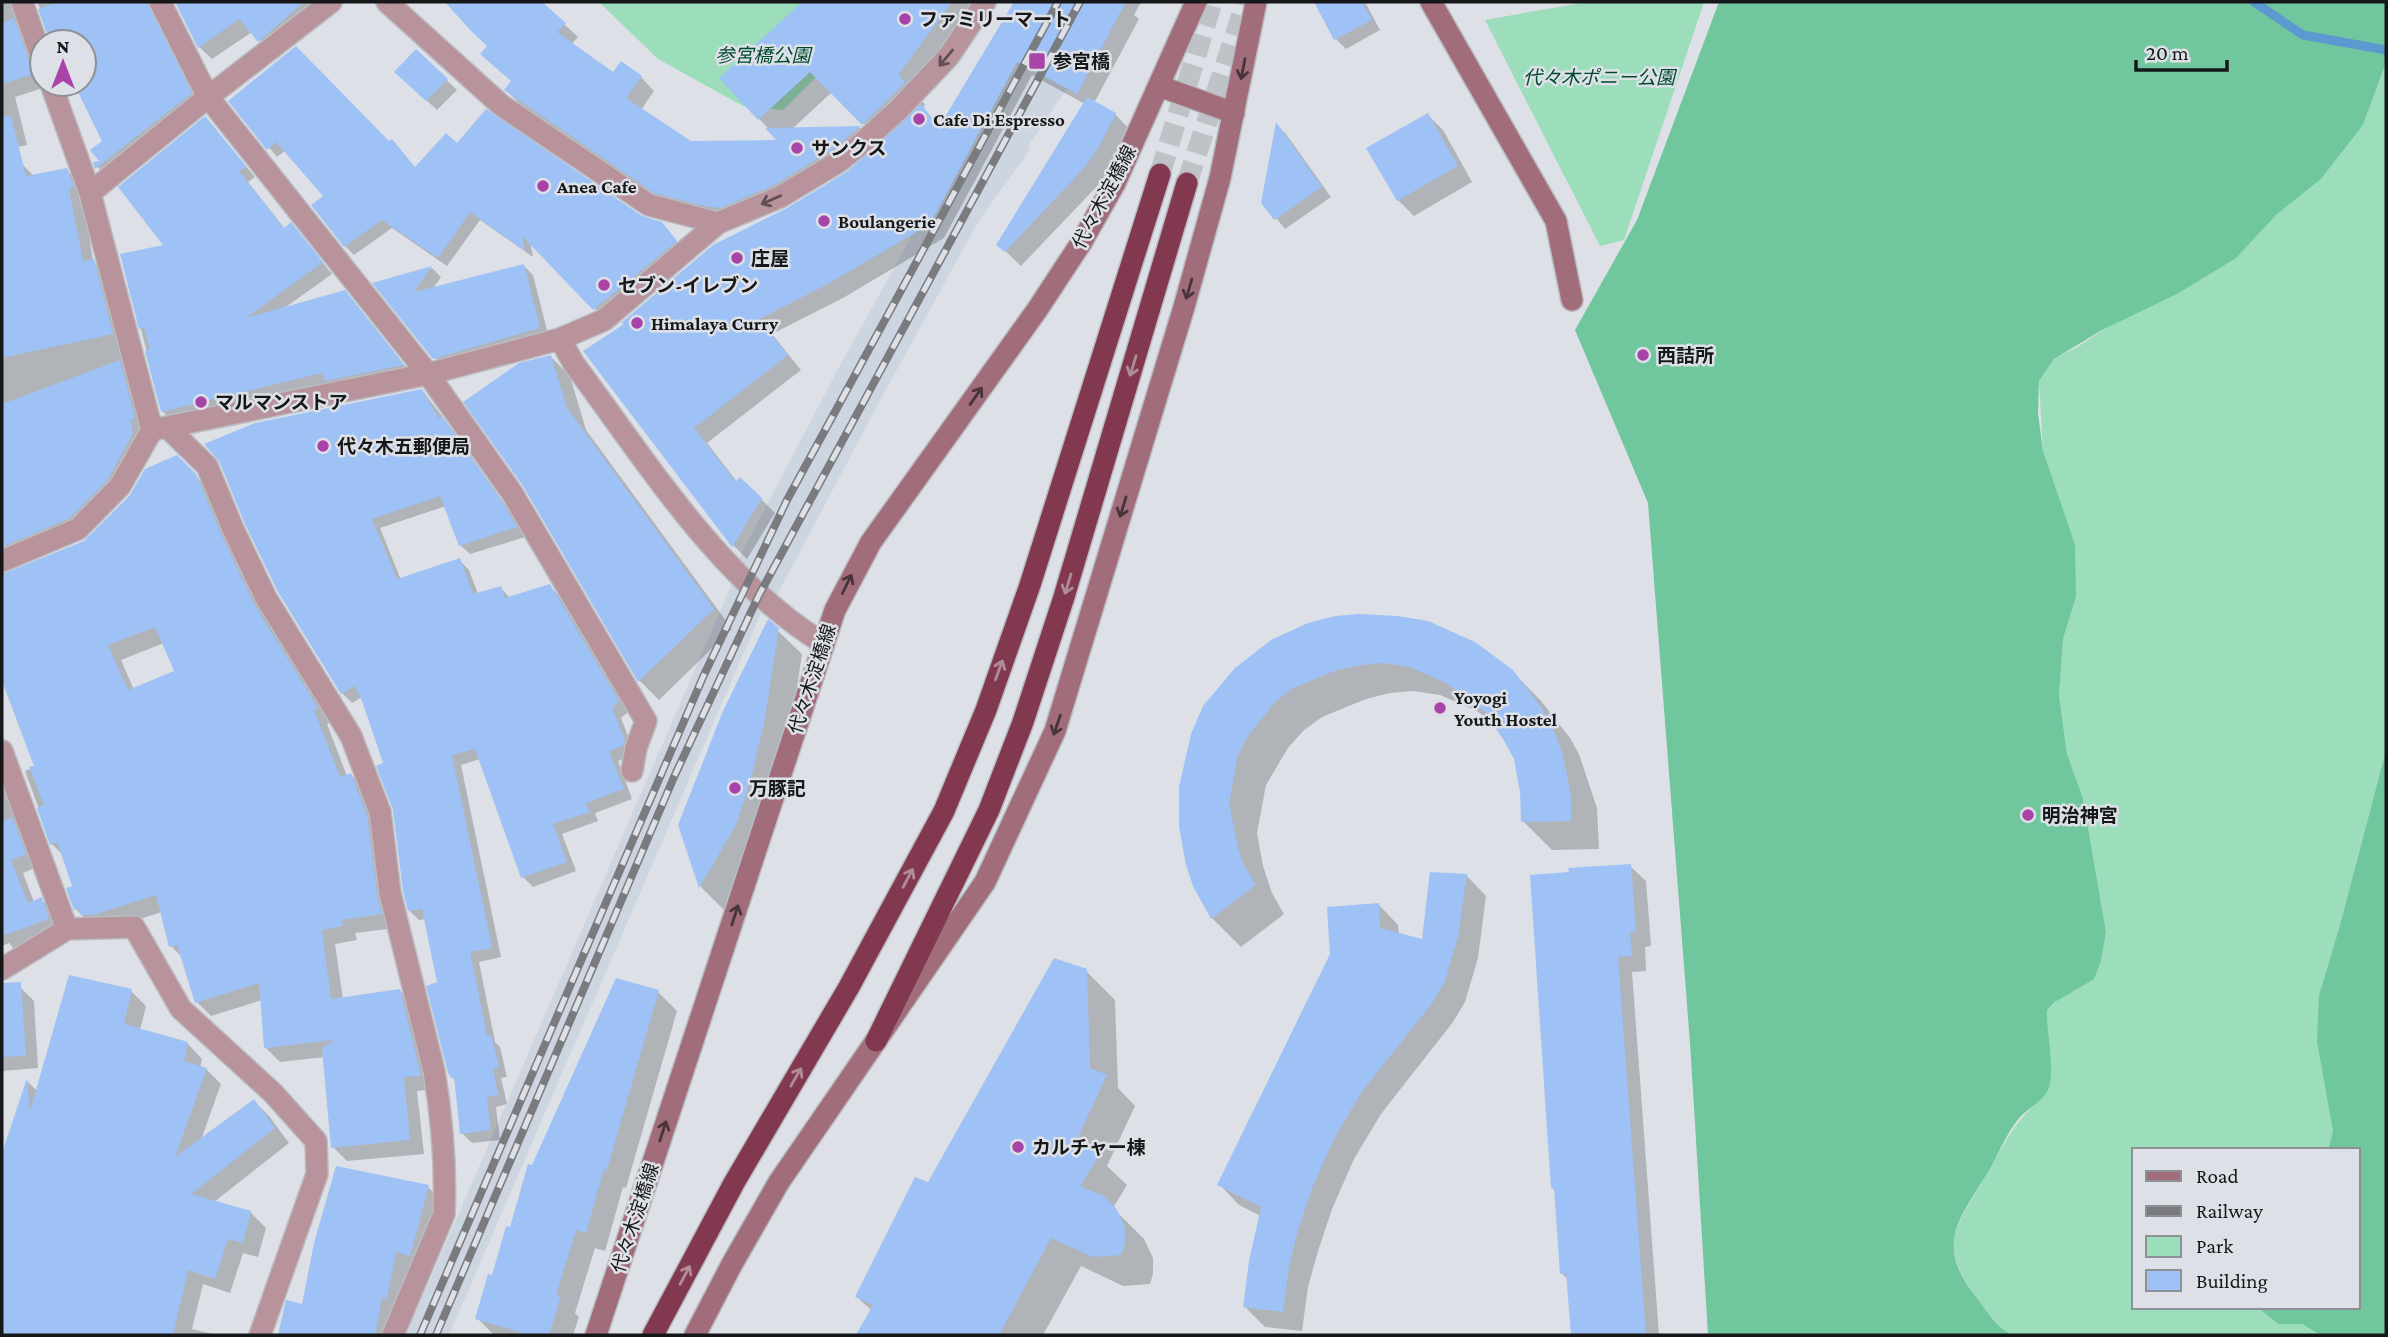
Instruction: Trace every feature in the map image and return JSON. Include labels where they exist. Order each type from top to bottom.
[{"type":"highway","points":[[653,1335],[734,1183],[849,987],[943,811],[986,710],[1030,586],[1160,173]]},
{"type":"highway","points":[[876,1041],[989,810],[1023,722],[1064,597],[1187,183]]},
{"type":"street","points":[[22,2],[31,28]]},
{"type":"street","points":[[160,2],[208,97],[428,374],[512,493],[646,721],[636,748],[632,771]]},
{"type":"street","points":[[90,193],[331,2]]},
{"type":"street","points":[[387,2],[501,105],[649,205],[718,223]]},
{"type":"street","points":[[2,561],[78,529],[120,485],[160,429],[428,374],[560,339],[604,320],[718,223],[780,197],[840,161],[863,142],[898,110],[949,56],[985,2]]},
{"type":"street","name":"代々木淀橋線","points":[[596,1335],[835,610],[871,542],[1037,310],[1081,243],[1115,183],[1196,2]]},
{"type":"street","points":[[695,1335],[779,1182],[985,882],[1055,731],[1184,307],[1220,178],[1256,2]]},
{"type":"street","points":[[1431,2],[1556,222],[1572,300]]},
{"type":"street","points":[[1159,86],[1234,113]]},
{"type":"street","points":[[56,98],[90,193],[160,429],[206,466],[266,598],[351,736],[380,812],[390,893],[439,1100],[445,1193],[444,1214],[393,1335]]},
{"type":"street","points":[[560,339],[574,364],[717,552],[771,607],[823,643]]},
{"type":"street","points":[[2,751],[67,929]]},
{"type":"street","points":[[2,969],[67,929],[134,927],[181,1009],[273,1093],[316,1141],[317,1174],[260,1335]]},
{"type":"shaded area","points":[[1014,2],[1126,3],[1077,94],[1068,89],[1058,101],[1028,146],[1030,150],[978,222],[775,599],[738,560],[837,371],[947,172],[955,101]]},
{"type":"shaded area","points":[[732,584],[761,613],[449,1335],[406,1335]]},
{"type":"green space","name":"参宮橋公園","points":[[599,2],[828,2],[859,34],[783,110],[743,106],[658,59]]},
{"type":"green space","name":"代々木ポニー公園","points":[[1587,2],[1704,2],[1624,240],[1600,246],[1485,20]]},
{"type":"green space","name":"明治神宮","points":[[1719,2],[2386,2],[2386,63],[2363,125],[2321,179],[2276,215],[2236,258],[2177,294],[2102,330],[2054,359],[2039,381],[2038,413],[2043,451],[2075,545],[2076,597],[2063,639],[2059,695],[2067,754],[2083,798],[2106,932],[2101,961],[2094,979],[2055,1002],[2047,1010],[2051,1062],[2048,1090],[2012,1128],[1956,1230],[1956,1260],[1963,1277],[1992,1318],[2012,1335],[1708,1335],[1690,1043],[1648,503],[1575,330],[1637,220]]},
{"type":"green space","points":[[2386,64],[2386,750],[2319,995],[2333,1131],[2329,1148],[2132,1148],[2132,1309],[2259,1309],[2278,1324],[2302,1324],[2320,1335],[2012,1335],[1996,1322],[1967,1283],[1954,1249],[1955,1234],[1968,1205],[2006,1140],[2038,1102],[2047,1010],[2101,961],[2106,932],[2083,798],[2067,754],[2059,695],[2063,639],[2076,597],[2055,491],[2043,451],[2039,381],[2054,359],[2079,346],[2276,215],[2321,179],[2363,125]]},
{"type":"green space","points":[[2386,750],[2386,1335],[2320,1335],[2302,1324],[2278,1324],[2259,1309],[2360,1309],[2360,1148],[2329,1148],[2333,1131],[2317,1041],[2319,995]]},
{"type":"building","points":[[57,2],[147,2],[192,93],[95,169],[93,162],[99,161],[90,150],[102,141],[81,98],[98,98],[98,28],[45,28],[38,9]]},
{"type":"building","points":[[175,2],[304,2],[258,42],[239,19],[198,48]]},
{"type":"building","points":[[445,2],[542,2],[566,23],[557,32],[613,72],[621,61],[642,76],[626,98],[691,141],[776,140],[765,128],[861,126],[832,150],[774,185],[721,208],[654,193],[504,90],[511,81],[480,54],[487,46]]},
{"type":"building","points":[[802,2],[952,2],[899,74],[905,83],[862,125],[810,72],[758,120],[719,78]]},
{"type":"building","points":[[1014,2],[1126,2],[1077,94],[1017,62],[930,224],[828,284],[759,319],[788,355],[694,428],[736,482],[740,477],[762,498],[732,547],[583,351],[624,324],[621,323],[713,245],[787,208],[848,171],[921,104],[939,127]]},
{"type":"building","points":[[1314,2],[1362,2],[1372,20],[1334,40]]},
{"type":"building","points":[[14,18],[28,57],[28,76],[2,84],[2,23]]},
{"type":"building","points":[[296,46],[389,141],[392,139],[415,167],[446,133],[457,143],[486,109],[642,216],[662,222],[677,241],[593,310],[522,236],[525,251],[470,212],[438,258],[382,220],[344,247],[311,205],[323,196],[276,142],[267,150],[228,101]]},
{"type":"building","points":[[416,49],[448,79],[426,101],[394,72]]},
{"type":"building","points":[[1087,97],[1116,113],[1099,147],[1085,167],[1005,252],[996,245]]},
{"type":"building","points":[[1428,113],[1458,166],[1397,201],[1366,148]]},
{"type":"building","points":[[11,116],[26,176],[67,168],[74,186],[69,189],[83,261],[94,259],[113,334],[2,358],[2,117]]},
{"type":"building","points":[[205,116],[246,166],[239,171],[284,228],[291,222],[323,262],[246,318],[345,290],[404,365],[325,381],[322,373],[161,412],[145,351],[150,349],[144,328],[139,329],[120,254],[163,245],[118,187]]},
{"type":"building","points":[[1276,122],[1322,187],[1274,220],[1261,203]]},
{"type":"building","points":[[524,264],[540,328],[433,359],[372,283],[432,266],[414,292]]},
{"type":"building","points":[[551,355],[567,408],[714,609],[638,682],[523,486],[463,402],[519,363]]},
{"type":"building","points":[[120,360],[135,418],[131,419],[133,433],[107,481],[70,518],[2,547],[2,404]]},
{"type":"building","points":[[422,389],[439,419],[442,416],[517,527],[459,546],[440,496],[372,519],[397,579],[460,558],[473,594],[501,586],[505,598],[550,584],[619,701],[612,708],[625,741],[623,746],[609,751],[624,789],[586,803],[590,812],[553,824],[567,862],[521,878],[475,749],[452,755],[492,948],[470,952],[487,1036],[491,1035],[499,1067],[493,1069],[498,1095],[487,1097],[491,1130],[460,1134],[454,1077],[451,1078],[448,1073],[426,986],[437,982],[422,909],[408,911],[393,810],[376,766],[383,763],[363,704],[355,686],[341,694],[278,592],[245,524],[219,461],[204,444],[255,423]]},
{"type":"building","points":[[177,455],[196,474],[254,604],[318,708],[314,710],[340,777],[351,773],[367,815],[382,914],[342,920],[343,926],[322,930],[331,999],[400,989],[421,1076],[404,1077],[410,1140],[331,1148],[322,1049],[334,1040],[264,1048],[259,983],[195,1003],[177,945],[169,947],[156,895],[93,915],[81,915],[79,909],[74,910],[66,888],[72,886],[57,842],[50,845],[37,808],[44,805],[29,767],[34,766],[2,681],[2,574],[84,541],[130,495],[145,469]],"holes":[[[155,627],[174,671],[128,690],[108,645]]]},
{"type":"building","points":[[1359,614],[1428,621],[1475,642],[1513,670],[1551,724],[1563,755],[1571,796],[1571,821],[1521,822],[1520,792],[1514,759],[1484,711],[1446,683],[1410,667],[1383,663],[1337,670],[1293,688],[1275,702],[1247,737],[1238,756],[1229,803],[1238,848],[1256,885],[1211,919],[1193,886],[1179,826],[1179,787],[1191,734],[1203,706],[1235,668],[1271,640],[1308,623],[1335,616]]},
{"type":"building","points":[[768,619],[779,628],[764,723],[752,775],[736,825],[699,888],[678,825],[723,711]]},
{"type":"building","points":[[12,817],[26,854],[11,860],[28,903],[42,897],[49,919],[2,936],[2,822]]},
{"type":"building","points":[[1631,864],[1636,931],[1630,932],[1632,956],[1618,957],[1646,1335],[1571,1335],[1566,1273],[1560,1274],[1554,1188],[1551,1188],[1530,875],[1569,872],[1568,868]]},
{"type":"building","points":[[1430,872],[1467,874],[1458,937],[1445,981],[1433,1002],[1361,1093],[1334,1139],[1312,1188],[1298,1230],[1289,1266],[1283,1312],[1243,1307],[1249,1261],[1261,1207],[1217,1185],[1330,954],[1327,907],[1379,903],[1380,928],[1422,939]]},
{"type":"building","name":"カルチャー棟","points":[[1054,958],[1087,969],[1090,1068],[1107,1075],[1077,1139],[1099,1155],[1080,1186],[1103,1196],[1116,1208],[1125,1228],[1125,1244],[1121,1255],[1093,1257],[1051,1238],[999,1335],[856,1335],[873,1305],[855,1297],[915,1177],[928,1182]]},
{"type":"building","points":[[69,975],[132,989],[124,1024],[188,1042],[184,1061],[207,1068],[175,1157],[254,1099],[275,1128],[191,1194],[251,1211],[243,1243],[228,1239],[215,1279],[188,1270],[173,1335],[2,1335],[2,1153],[27,1078],[30,1111]]},
{"type":"building","points":[[616,978],[659,990],[586,1233],[576,1230],[556,1295],[561,1296],[549,1335],[530,1335],[475,1319],[488,1274],[492,1275],[506,1226],[510,1227],[528,1164],[532,1165]]},
{"type":"building","points":[[21,982],[26,1056],[2,1057],[2,983]]},
{"type":"building","points":[[336,1166],[429,1185],[410,1256],[396,1252],[387,1299],[382,1298],[375,1335],[278,1335],[286,1300],[302,1304],[314,1243]]},
{"type":"waterway","points":[[2254,2],[2303,35],[2386,50]]},
{"type":"tunnel","points":[[1160,174],[1212,2]]},
{"type":"tunnel","points":[[1187,183],[1246,2]]},
{"type":"railway","points":[[420,1335],[703,677],[787,500],[1058,2]]},
{"type":"railway","points":[[436,1335],[674,777],[759,595],[1080,2]]},
{"type":"place","name":"ファミリーマート","points":[[905,19]]},
{"type":"place","name":"参宮橋","points":[[1037,61]]},
{"type":"place","name":"Cafe Di Espresso","points":[[919,119]]},
{"type":"place","name":"サンクス","points":[[797,148]]},
{"type":"place","name":"Anea Cafe","points":[[543,186]]},
{"type":"place","name":"Boulangerie","points":[[824,221]]},
{"type":"place","name":"庄屋","points":[[737,258]]},
{"type":"place","name":"セブン-イレブン","points":[[604,285]]},
{"type":"place","name":"Himalaya Curry","points":[[637,323]]},
{"type":"place","name":"西詰所","points":[[1643,355]]},
{"type":"place","name":"マルマンストア","points":[[201,402]]},
{"type":"place","name":"代々木五郵便局","points":[[323,446]]},
{"type":"place","name":"Yoyogi Youth Hostel","points":[[1440,708]]},
{"type":"place","name":"万豚記","points":[[735,788]]},
{"type":"place","name":"明治神宮","points":[[2028,815]]},
{"type":"place","name":"カルチャー棟","points":[[1018,1147]]}]
